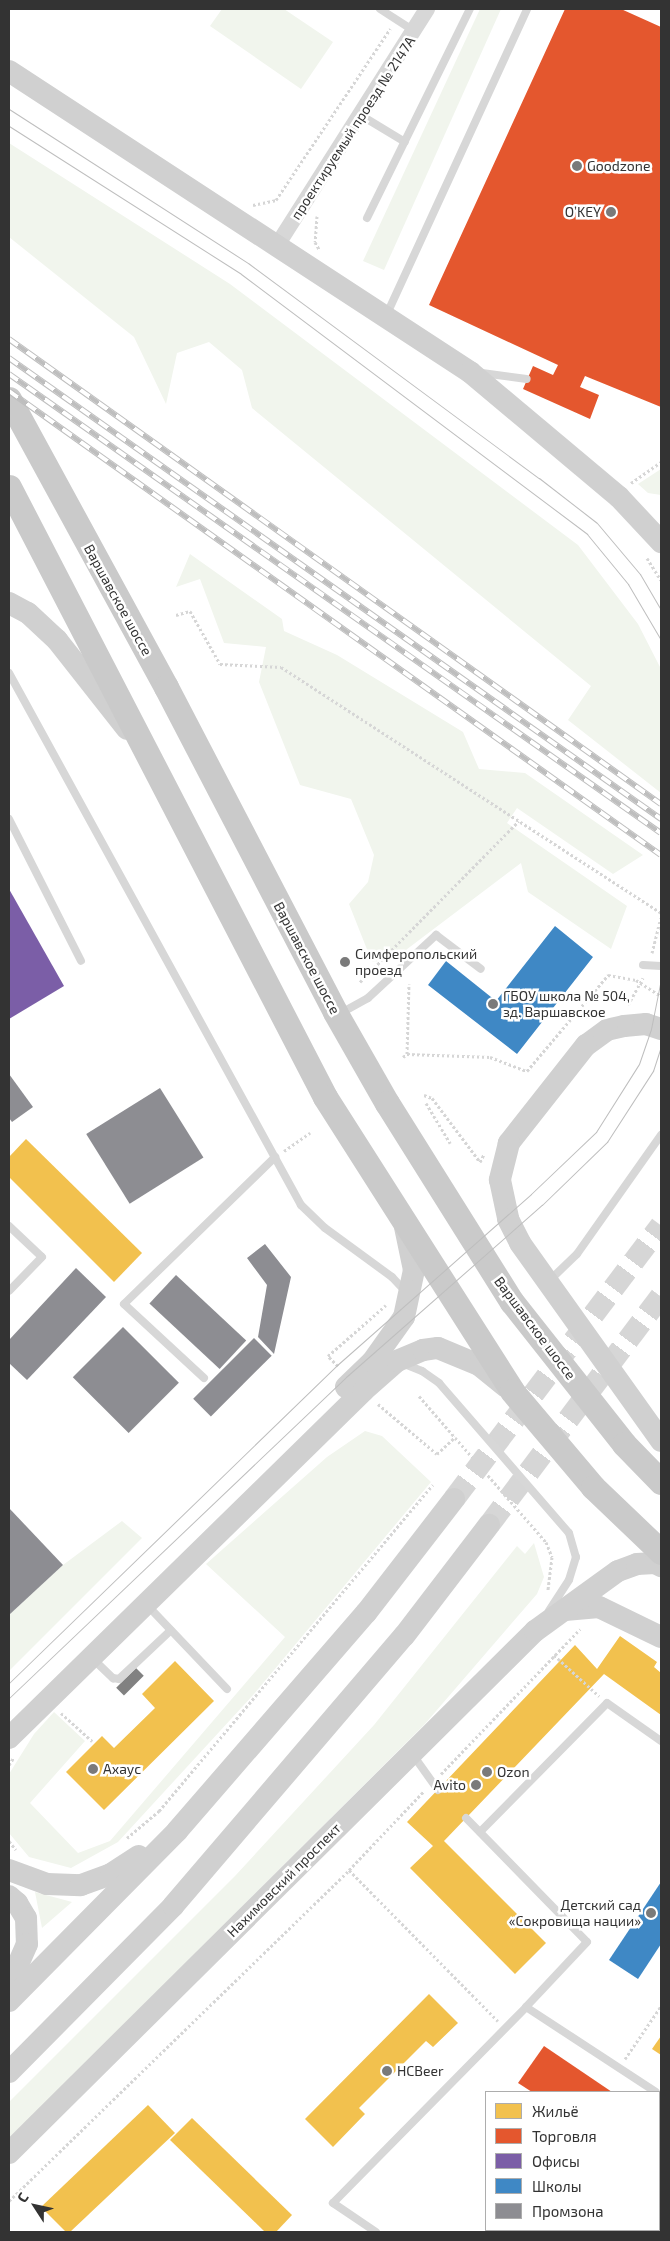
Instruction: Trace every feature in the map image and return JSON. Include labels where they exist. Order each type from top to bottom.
[{"type":"main road","points":[[9,71],[470,372],[619,497],[661,542]]},
{"type":"main road","name":"Варшавское шоссе","points":[[9,399],[166,687],[337,1016],[387,1103],[512,1302],[624,1444],[661,1482]]},
{"type":"main road","points":[[9,488],[151,758],[310,1072],[405,1227],[512,1391],[593,1487],[661,1552]]},
{"type":"main road","points":[[9,603],[28,613],[58,640],[151,758]]},
{"type":"main road","points":[[661,1029],[646,1024],[624,1026],[606,1030],[586,1045],[509,1143],[500,1180],[502,1199],[520,1243],[661,1441]]},
{"type":"main road","points":[[9,1719],[372,1362],[404,1317],[401,1297],[414,1270],[405,1227]]},
{"type":"main road","points":[[9,1738],[363,1391],[397,1361],[423,1350],[438,1348],[479,1365],[512,1391]]},
{"type":"main road","points":[[9,2001],[177,1831],[366,1613],[454,1500]]},
{"type":"main road","points":[[9,2072],[173,1906],[374,1673],[489,1525]]},
{"type":"main road","name":"Нахимовский проспект","points":[[9,2153],[560,1605],[618,1571],[637,1564],[655,1563],[661,1566]]},
{"type":"main road","points":[[560,1605],[599,1607],[661,1637]]},
{"type":"main road","points":[[14,1862],[46,1884],[81,1885],[111,1874],[177,1831]]},
{"type":"main road","points":[[9,1896],[17,1903],[26,1918],[27,1944],[9,1985]]},
{"type":"street","name":"проектируемый проезд № 2147А","points":[[276,246],[362,116],[428,9]]},
{"type":"lane","points":[[380,9],[415,31]]},
{"type":"lane","points":[[367,218],[470,9]]},
{"type":"lane","points":[[386,316],[528,9]]},
{"type":"lane","points":[[362,116],[404,142]]},
{"type":"lane","points":[[470,372],[527,379]]},
{"type":"lane","points":[[9,673],[301,1205],[325,1228],[392,1277],[401,1297]]},
{"type":"lane","points":[[9,819],[81,961]]},
{"type":"lane","points":[[337,1016],[368,998],[436,935],[481,969]]},
{"type":"lane","points":[[646,966],[661,966]]},
{"type":"lane","points":[[548,1283],[577,1254],[661,1135]]},
{"type":"lane","points":[[204,1378],[124,1304],[275,1157]]},
{"type":"lane","points":[[9,1226],[42,1257],[9,1291]]},
{"type":"lane","points":[[372,1362],[397,1361],[422,1371],[439,1384],[569,1533],[576,1557],[560,1605]]},
{"type":"lane","points":[[146,1604],[227,1689]]},
{"type":"lane","points":[[92,1657],[113,1678],[119,1679],[171,1630]]},
{"type":"lane","points":[[480,1832],[607,1703],[661,1741]]},
{"type":"lane","points":[[411,1753],[438,1790]]},
{"type":"lane","points":[[376,2232],[333,2203],[526,2007],[587,1942],[466,1818]]},
{"type":"lane","points":[[526,2007],[654,2091]]},
{"type":"path","points":[[248,207],[276,200],[397,19]]},
{"type":"path","points":[[318,211],[315,242],[320,250]]},
{"type":"path","points":[[176,615],[190,610],[220,664],[281,667],[661,913]]},
{"type":"path","points":[[360,982],[519,821]]},
{"type":"path","points":[[646,966],[661,918]]},
{"type":"path","points":[[403,1057],[407,1054],[490,1057],[527,1071],[608,975],[636,980],[661,996]]},
{"type":"path","points":[[407,1054],[408,984]]},
{"type":"path","points":[[424,1095],[432,1098],[480,1162]]},
{"type":"path","points":[[426,1103],[450,1143]]},
{"type":"path","points":[[275,1157],[310,1133]]},
{"type":"path","points":[[328,1356],[401,1297]]},
{"type":"path","points":[[419,1396],[546,1542],[552,1557],[553,1569],[546,1588],[560,1605]]},
{"type":"path","points":[[376,1403],[438,1454],[455,1437]]},
{"type":"path","points":[[125,1840],[159,1811],[433,1485]]},
{"type":"path","points":[[9,2202],[349,1870],[583,1625]]},
{"type":"path","points":[[554,1655],[607,1703]]},
{"type":"path","points":[[60,1711],[92,1740]]},
{"type":"path","points":[[9,1841],[14,1862]]},
{"type":"path","points":[[349,1870],[505,2028]]},
{"type":"path","points":[[619,2068],[661,2006]]},
{"type":"shaded area","points":[[222,9],[284,9],[333,42],[301,89],[210,26]]},
{"type":"shaded area","points":[[480,9],[501,9],[384,270],[363,261]]},
{"type":"shaded area","points":[[9,143],[230,284],[578,545],[638,624],[660,667],[661,793],[568,720],[591,686],[252,408],[242,370],[209,342],[177,353],[166,404],[134,337],[9,237]]},
{"type":"shaded area","points":[[661,469],[661,495],[648,493],[638,484]]},
{"type":"shaded area","points":[[190,554],[282,619],[284,631],[337,655],[463,732],[479,769],[525,773],[643,855],[613,874],[517,808],[507,823],[627,906],[611,949],[528,892],[521,863],[394,959],[372,962],[349,904],[368,882],[374,855],[351,799],[300,785],[259,682],[266,647],[224,643],[200,579],[176,587]]},
{"type":"shaded area","points":[[365,1431],[382,1436],[431,1482],[254,1694],[118,1842],[71,1868],[29,1857],[9,1833],[9,1774],[34,1734],[54,1712],[85,1741],[30,1803],[78,1853],[110,1841],[285,1637],[206,1564],[327,1457]]},
{"type":"shaded area","points":[[122,1521],[142,1538],[9,1671],[9,1615],[63,1565]]},
{"type":"shaded area","points":[[534,1543],[544,1577],[537,1594],[424,1725],[9,2139],[9,2102],[235,1876],[374,1725],[517,1546],[525,1554]]},
{"type":"shaded area","points":[[35,1892],[72,1902],[42,1928]]},
{"type":"building: Жильё","points":[[26,1139],[142,1253],[114,1282],[9,1177],[9,1157]]},
{"type":"building: Жильё","points":[[620,1636],[657,1662],[654,1667],[661,1673],[661,1715],[604,1674],[444,1841],[546,1943],[515,1974],[410,1868],[433,1846],[407,1822],[575,1645],[597,1669]]},
{"type":"building: Жильё","points":[[175,1661],[214,1701],[104,1810],[66,1772],[102,1736],[114,1748],[155,1708],[142,1694]]},
{"type":"building: Жильё","points":[[429,1994],[458,2023],[433,2047],[426,2041],[359,2108],[365,2114],[333,2147],[305,2119]]},
{"type":"building: Жильё","points":[[661,2036],[661,2055],[652,2049]]},
{"type":"building: Жильё","points":[[148,2105],[175,2133],[70,2232],[66,2232],[41,2207]]},
{"type":"building: Жильё","points":[[192,2118],[292,2215],[276,2232],[265,2232],[170,2140]]},
{"type":"building: Торговля","name":"Goodzone","points":[[565,9],[621,9],[661,27],[661,407],[585,376],[580,387],[599,395],[590,419],[523,389],[533,366],[553,375],[558,365],[429,305]]},
{"type":"building: Торговля","points":[[544,2046],[611,2091],[530,2091],[518,2083]]},
{"type":"building: Офисы","points":[[9,889],[64,986],[9,1019]]},
{"type":"building: Школы","points":[[555,926],[593,957],[517,1054],[428,985],[446,961],[496,1001]]},
{"type":"building: Школы","name":"Детский сад «Сокровища нации»","points":[[661,1882],[661,1944],[638,1979],[609,1960]]},
{"type":"building: Промзона","points":[[9,1074],[33,1107],[12,1122],[9,1118]]},
{"type":"building: Промзона","points":[[160,1088],[203,1158],[130,1204],[86,1134]]},
{"type":"building: Промзона","points":[[265,1244],[291,1277],[274,1354],[258,1337],[267,1285],[247,1258]]},
{"type":"building: Промзона","points":[[76,1268],[106,1297],[27,1380],[9,1363],[9,1340]]},
{"type":"building: Промзона","points":[[176,1275],[246,1340],[220,1369],[149,1304]]},
{"type":"building: Промзона","points":[[123,1327],[179,1383],[129,1433],[73,1377]]},
{"type":"building: Промзона","points":[[254,1338],[272,1356],[211,1416],[193,1399]]},
{"type":"building: Промзона","points":[[9,1508],[63,1565],[9,1615]]},
{"type":"building: Прочее","points":[[136,1668],[144,1676],[124,1696],[116,1688]]},
{"type":"tunnel","points":[[454,1499],[661,1225]]},
{"type":"tunnel","points":[[489,1525],[661,1296]]},
{"type":"tram line","points":[[9,109],[248,263],[539,478],[597,523],[640,574],[661,610]]},
{"type":"tram line","points":[[9,126],[241,274],[587,534],[628,584],[661,640]]},
{"type":"tram line","points":[[9,1683],[336,1366],[531,1194],[596,1132],[639,1064],[651,1029],[661,979]]},
{"type":"tram line","points":[[9,1698],[346,1377],[542,1205],[607,1142],[653,1071],[661,1046]]},
{"type":"railway","points":[[9,339],[661,804]]},
{"type":"railway","points":[[9,358],[661,819]]},
{"type":"railway","points":[[9,374],[661,833]]},
{"type":"railway","points":[[9,391],[661,855]]},
{"type":"place","name":"Goodzone","points":[[577,166]]},
{"type":"place","name":"O’KEY","points":[[611,212]]},
{"type":"place","name":"Симферопольский проезд","points":[[345,962]]},
{"type":"place","name":"ГБОУ школа № 504, зд. Варшавское","points":[[493,1004]]},
{"type":"place","name":"Ахаус","points":[[93,1769]]},
{"type":"place","name":"Ozon","points":[[487,1772]]},
{"type":"place","name":"Avito","points":[[476,1785]]},
{"type":"place","name":"Детский сад «Сокровища нации»","points":[[651,1913]]},
{"type":"place","name":"HCBeer","points":[[387,2071]]}]
